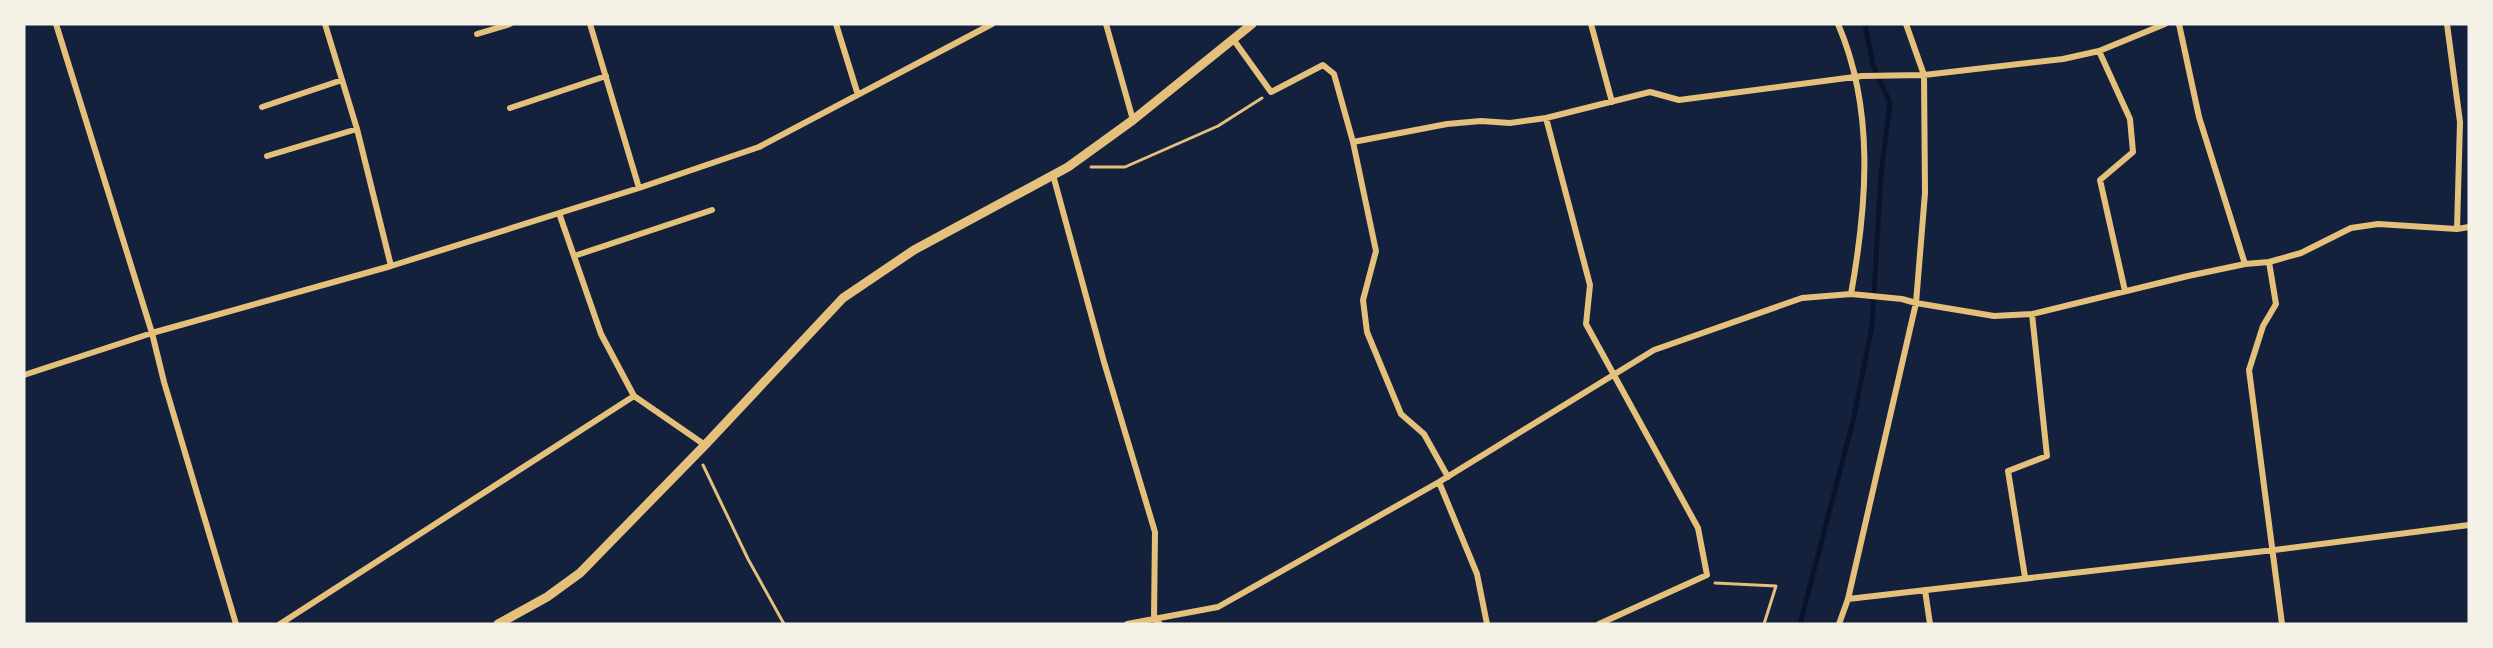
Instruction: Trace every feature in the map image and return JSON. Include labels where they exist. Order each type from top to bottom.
[{"type":"street","points":[[56,24],[152,333],[164,382],[236,624]]},
{"type":"street","points":[[326,24],[357,129],[391,266]]},
{"type":"street","points":[[477,34],[510,24]]},
{"type":"street","points":[[590,24],[639,188]]},
{"type":"street","points":[[836,24],[858,95]]},
{"type":"street","points":[[24,375],[152,333],[391,266],[639,188],[759,147],[992,24]]},
{"type":"street","points":[[1106,24],[1133,120]]},
{"type":"street","points":[[498,624],[547,597],[580,573],[705,445],[843,298],[914,250],[1068,167],[1133,120],[1252,24]]},
{"type":"street","points":[[1591,24],[1612,102]]},
{"type":"street","points":[[1838,24],[1859,77],[1863,119],[1865,166],[1862,233],[1851,294]]},
{"type":"street","points":[[1839,624],[1848,599],[1916,303],[1925,193],[1924,75],[1906,24]]},
{"type":"street","points":[[1353,142],[1447,124],[1481,121],[1510,123],[1546,118],[1650,92],[1679,100],[1859,77],[1896,74],[1924,75],[2063,59],[2099,51],[2164,24]]},
{"type":"street","points":[[2180,24],[2199,117],[2245,264]]},
{"type":"street","points":[[2447,24],[2460,122],[2457,229]]},
{"type":"street","points":[[1233,39],[1271,92],[1323,65],[1334,74],[1353,142],[1376,250],[1363,300],[1367,332],[1401,414],[1424,434],[1448,477]]},
{"type":"street","points":[[2099,51],[2130,119],[2133,152],[2100,180],[2125,291]]},
{"type":"street","points":[[510,108],[606,76]]},
{"type":"street","points":[[262,107],[342,80]]},
{"type":"street","points":[[1546,118],[1590,285],[1586,324],[1698,528],[1707,575],[1599,624]]},
{"type":"street","points":[[267,156],[357,129]]},
{"type":"street","points":[[1053,175],[1104,363],[1155,532],[1157,621]]},
{"type":"street","points":[[574,256],[712,210]]},
{"type":"street","points":[[559,213],[601,334],[634,396],[705,445]]},
{"type":"street","points":[[1127,624],[1157,621],[1218,607],[1448,477],[1654,350],[1802,298],[1851,294],[1902,298],[1916,303],[1994,316],[2032,314],[2245,264],[2269,262],[2301,253],[2351,228],[2378,224],[2457,229],[2469,227]]},
{"type":"street","points":[[2269,262],[2276,304],[2263,326],[2249,370],[2282,624]]},
{"type":"street","points":[[2025,577],[2008,471],[2047,456],[2032,314]]},
{"type":"street","points":[[280,624],[634,396]]},
{"type":"street","points":[[1439,482],[1477,574],[1487,624]]},
{"type":"street","points":[[1848,599],[2469,525]]},
{"type":"street","points":[[1925,590],[1930,624]]},
{"type":"path","points":[[1068,167],[1125,168],[1218,126],[1271,92]]},
{"type":"path","points":[[697,452],[748,559],[784,624]]},
{"type":"path","points":[[1707,575],[1716,584],[1776,586],[1764,624]]},
{"type":"waterway","points":[[1800,624],[1853,421],[1872,326],[1881,175],[1890,103],[1873,65],[1865,24]]}]
